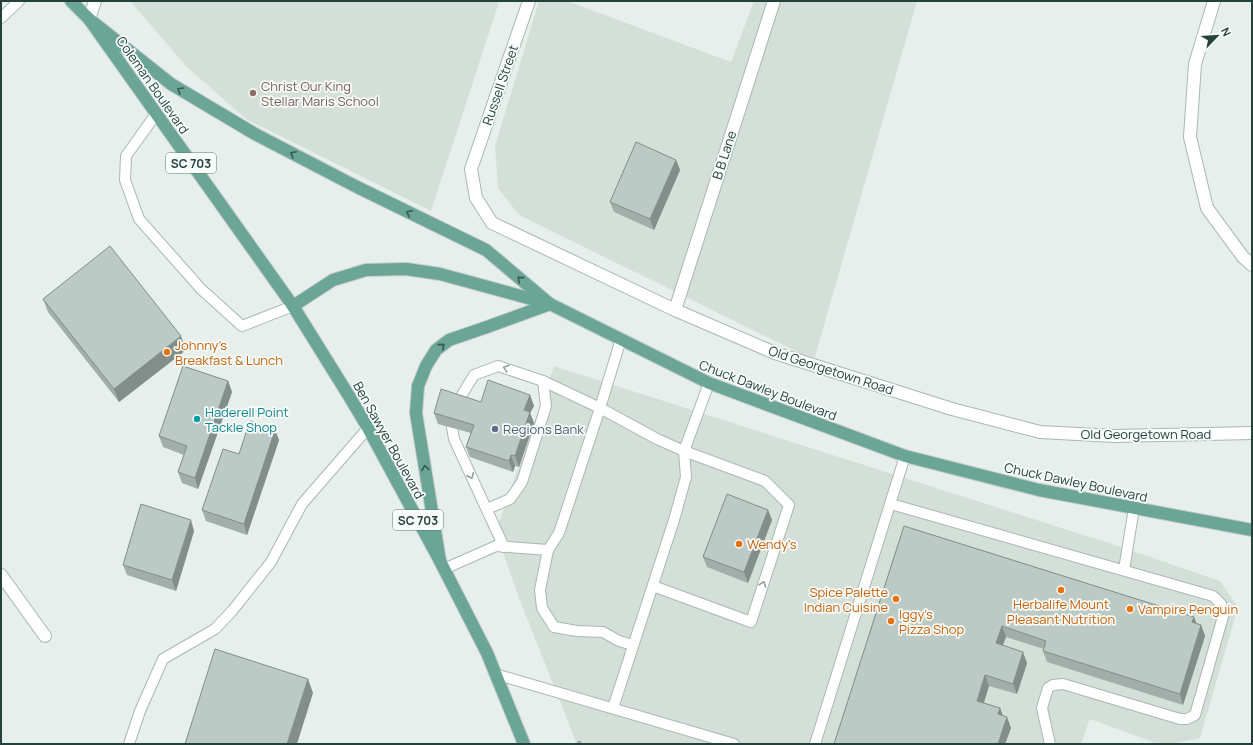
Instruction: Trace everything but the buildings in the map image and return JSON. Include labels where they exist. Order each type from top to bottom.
[{"type":"main road","name":"Coleman Boulevard","points":[[71,1],[89,19],[293,306]]},
{"type":"main road","points":[[89,19],[171,84],[255,134],[357,187],[486,250],[550,304],[449,340],[436,350],[426,366],[418,386],[416,413],[442,565]]},
{"type":"main road","name":"Chuck Dawley Boulevard","points":[[293,306],[333,280],[366,270],[406,269],[440,274],[550,304],[709,384],[905,456],[1039,490],[1252,530]]},
{"type":"main road","name":"Ben Sawyer Boulevard","points":[[293,306],[368,428],[442,565],[486,653],[524,744]]},
{"type":"street","points":[[89,19],[96,1]]},
{"type":"street","name":"Russell Street","points":[[471,169],[529,1]]},
{"type":"street","name":"B B Lane","points":[[674,310],[774,1]]},
{"type":"street","points":[[1214,1],[1195,64],[1190,137],[1206,208],[1242,257],[1252,265]]},
{"type":"street","name":"Old Georgetown Road","points":[[471,169],[476,198],[492,223],[674,310],[775,353],[952,409],[1040,432],[1115,436],[1252,433]]},
{"type":"street","points":[[1,575],[45,636]]},
{"type":"lane","points":[[1,18],[20,1]]},
{"type":"lane","points":[[156,114],[126,156],[125,180],[139,219],[201,289],[242,326],[293,306]]},
{"type":"lane","points":[[621,340],[559,534],[548,550],[540,590],[542,608],[554,627],[577,631],[603,632],[633,645]]},
{"type":"lane","points":[[457,403],[474,375],[498,366],[543,381],[600,408],[657,439],[765,482],[789,505],[751,622],[653,586]]},
{"type":"lane","points":[[487,509],[510,499],[522,482],[546,406],[543,381]]},
{"type":"lane","points":[[613,708],[653,586],[686,477],[684,451],[709,384]]},
{"type":"lane","points":[[452,427],[454,439],[504,547]]},
{"type":"lane","points":[[129,744],[140,712],[163,659],[215,629],[232,611],[271,562],[302,504],[368,428]]},
{"type":"lane","points":[[815,744],[905,456]]},
{"type":"lane","points":[[891,504],[1213,596],[1221,604],[1224,613],[1195,715],[1188,719],[1180,719],[1063,684],[1053,685],[1048,688],[1042,708],[1050,744]]},
{"type":"lane","points":[[1124,570],[1134,508]]},
{"type":"lane","points":[[442,565],[496,546],[548,550]]},
{"type":"lane","points":[[495,674],[734,744]]},
{"type":"shaded area","points":[[130,1],[499,2],[431,211],[246,119],[186,66]]},
{"type":"shaded area","points":[[539,1],[567,1],[731,62],[754,1],[917,1],[814,360],[519,215],[498,188],[495,146]]},
{"type":"shaded area","points":[[554,366],[1118,546],[1220,581],[1238,607],[1200,738],[1171,744],[1158,744],[1090,719],[1081,744],[577,744],[517,593],[496,531]]},
{"type":"place","name":"Christ Our King Stellar Maris School","points":[[253,93]]},
{"type":"place","name":"Johnny’s Breakfast & Lunch","points":[[167,352]]},
{"type":"place","name":"Haderell Point Tackle Shop","points":[[197,419]]},
{"type":"place","name":"Regions Bank","points":[[495,429]]},
{"type":"place","name":"Wendy's","points":[[739,544]]},
{"type":"place","name":"Herbalife Mount Pleasant Nutrition","points":[[1061,590]]},
{"type":"place","name":"Spice Palette Indian Cuisine","points":[[896,599]]},
{"type":"place","name":"Vampire Penguin","points":[[1130,609]]},
{"type":"place","name":"Iggy’s Pizza Shop","points":[[891,621]]}]
